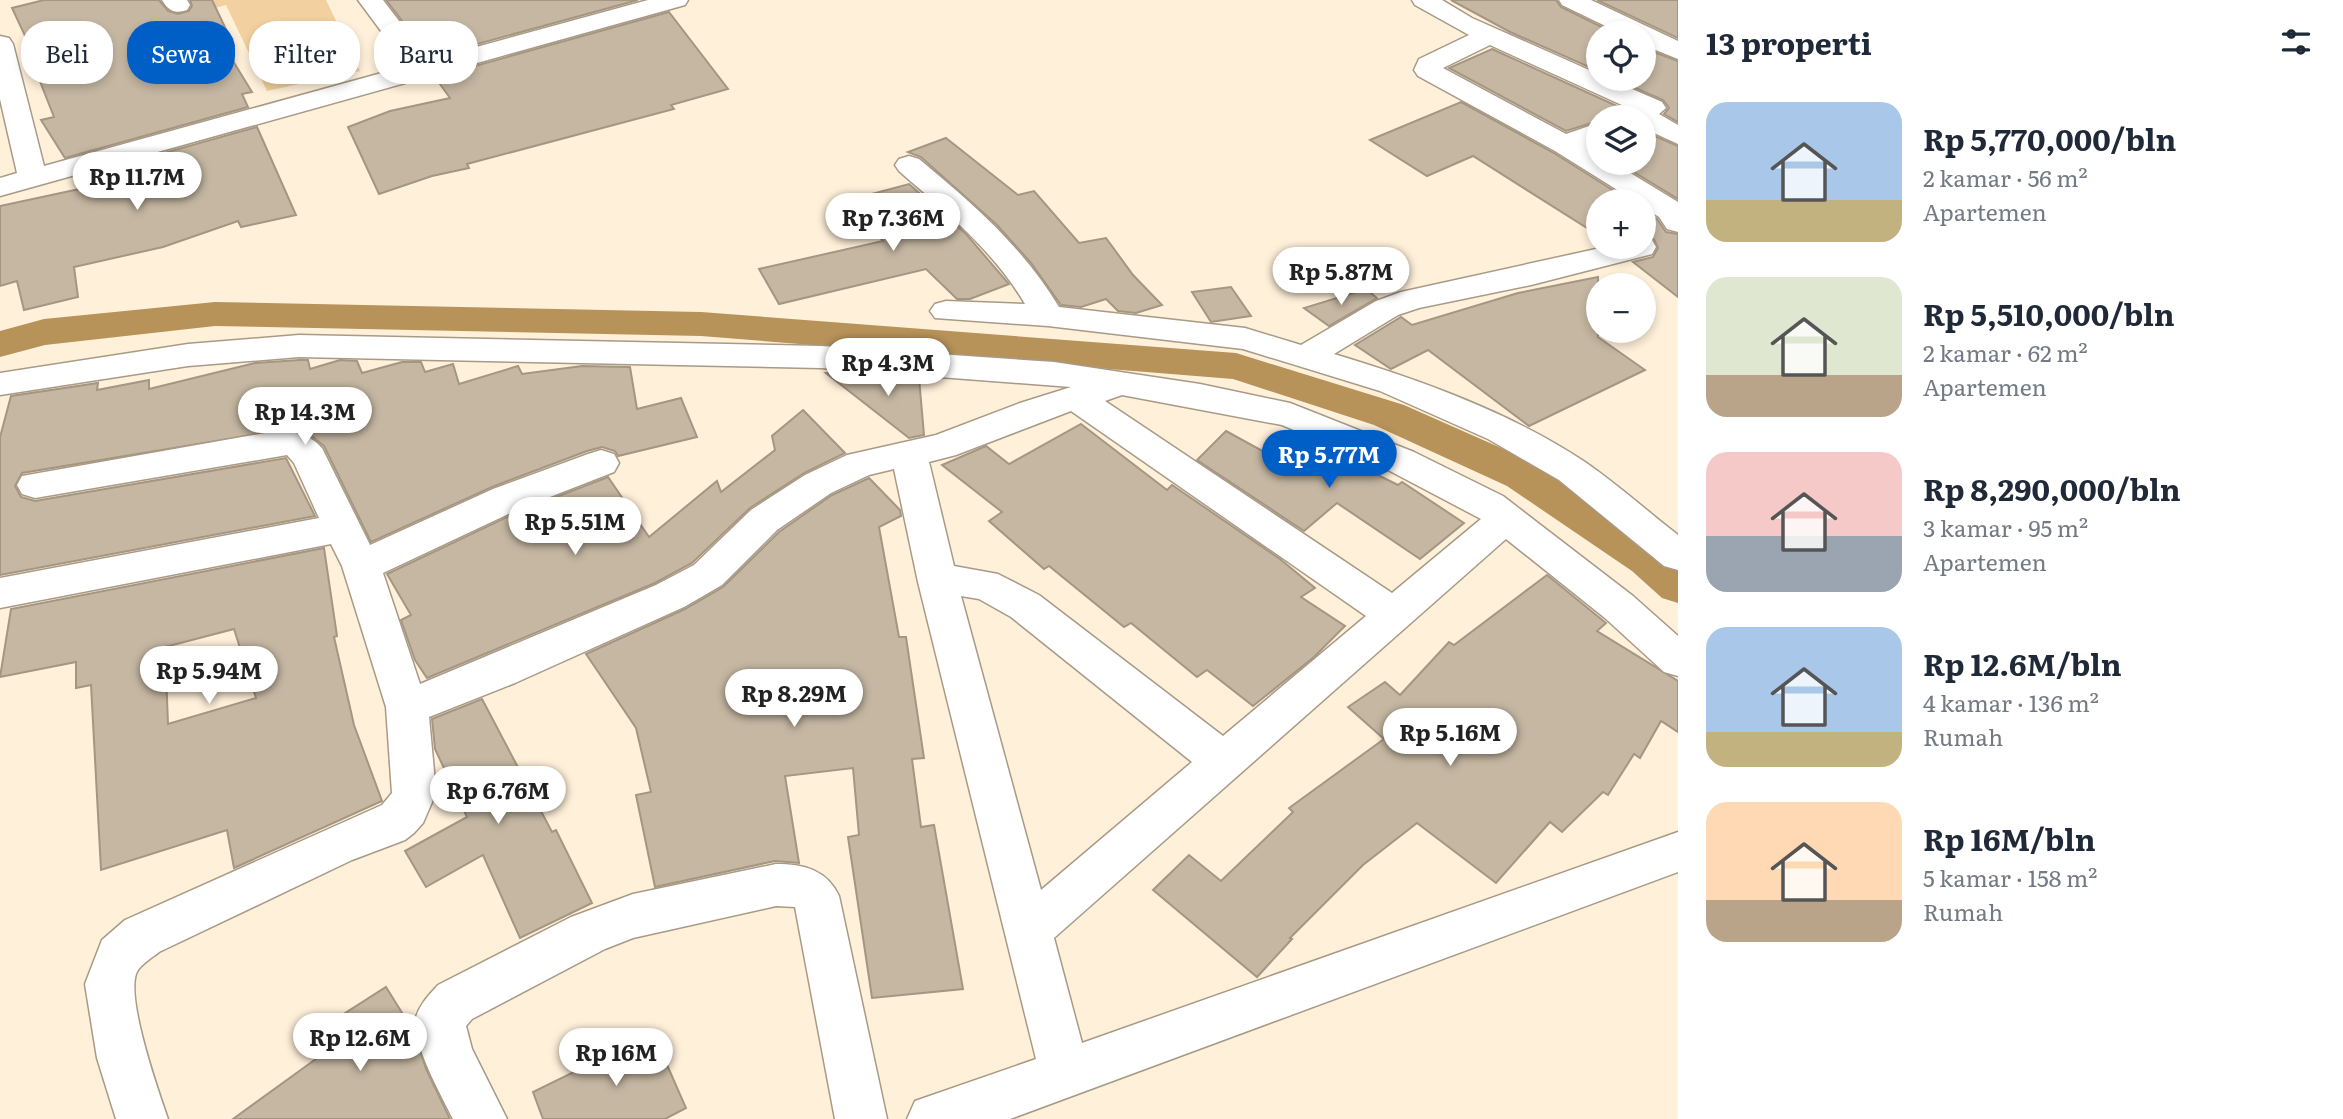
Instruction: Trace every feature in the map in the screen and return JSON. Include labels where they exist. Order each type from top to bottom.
[{"type":"street","points":[[370,0],[386,21]]},
{"type":"street","points":[[478,55],[676,0]]},
{"type":"street","points":[[1571,0],[1615,21]]},
{"type":"street","points":[[1434,2],[1622,105]]},
{"type":"street","points":[[0,20],[0,27]]},
{"type":"street","points":[[1490,35],[1428,65],[1427,69],[1565,145],[1671,211],[1678,223],[1676,230],[1656,240]]},
{"type":"street","points":[[1656,41],[1678,51]]},
{"type":"street","points":[[0,44],[33,178]]},
{"type":"street","points":[[0,187],[374,84]]},
{"type":"street","points":[[1656,109],[1678,100]]},
{"type":"street","points":[[1656,124],[1678,136]]},
{"type":"street","points":[[1565,145],[1586,136]]},
{"type":"street","points":[[909,164],[964,212],[1019,268],[1048,316]]},
{"type":"street","points":[[1307,356],[1387,308],[1412,299],[1531,275],[1592,259]]},
{"type":"street","points":[[946,311],[1048,316],[1245,339],[1392,383],[1500,430],[1572,471],[1678,556]]},
{"type":"street","points":[[0,384],[188,355],[299,346],[821,356],[1054,373],[1121,384],[1290,415],[1401,461],[1490,506],[1619,607],[1678,660]]},
{"type":"street","points":[[407,706],[500,671],[670,596],[708,575],[764,520],[818,484],[860,464],[943,446],[1032,411],[1121,384]]},
{"type":"street","points":[[1078,399],[1393,614]]},
{"type":"street","points":[[35,485],[282,442],[298,445],[309,457],[361,566],[407,706],[414,793],[398,819],[389,826],[336,845],[142,936],[119,956],[109,984],[122,1058],[142,1119]]},
{"type":"street","points":[[909,455],[937,582],[1065,1075]]},
{"type":"street","points":[[361,566],[506,499],[601,463]]},
{"type":"street","points":[[1027,931],[1499,525]]},
{"type":"street","points":[[0,593],[341,528]]},
{"type":"street","points":[[937,582],[972,580],[999,590],[1025,606],[1223,761]]},
{"type":"street","points":[[933,1119],[1065,1075],[1678,852]]},
{"type":"street","points":[[481,1119],[448,1056],[440,1020],[455,1002],[588,933],[633,916],[776,885],[794,885],[808,889],[816,895],[861,1119]]},
{"type":"shaded area","points":[[193,0],[326,0],[336,21],[249,21],[249,53],[226,5],[201,12]]},
{"type":"shaded area","points":[[264,84],[300,84],[267,91]]},
{"type":"building","points":[[44,0],[159,0],[168,11],[178,14],[189,11],[192,6],[190,0],[212,0],[222,21],[127,21],[127,84],[235,84],[235,64],[252,92],[242,94],[248,107],[65,158],[41,120],[54,117],[41,84],[113,84],[113,21],[21,21],[21,27],[12,8]]},
{"type":"building","points":[[386,0],[638,0],[478,44],[478,21],[402,21]]},
{"type":"building","points":[[1451,0],[1556,0],[1561,7],[1590,21],[1586,21],[1586,66],[1510,32]]},
{"type":"building","points":[[1597,0],[1678,0],[1678,38],[1656,28],[1656,21],[1642,21]]},
{"type":"building","points":[[669,12],[728,89],[671,105],[674,109],[467,164],[469,168],[432,176],[379,194],[348,127],[390,111],[450,98],[440,84],[478,84],[478,65]]},
{"type":"building","points":[[1492,49],[1615,105],[1586,105],[1586,125],[1566,131],[1449,68]]},
{"type":"building","points":[[1656,53],[1678,61],[1678,122],[1664,114],[1669,108],[1663,100],[1642,91],[1656,91]]},
{"type":"building","points":[[1461,102],[1554,153],[1611,189],[1586,189],[1586,227],[1473,156],[1427,176],[1370,140]]},
{"type":"building","points":[[257,127],[296,215],[241,227],[238,221],[163,247],[74,267],[78,297],[24,310],[17,281],[0,286],[0,206],[84,188],[78,177]]},
{"type":"building","points":[[1656,137],[1678,146],[1678,199],[1639,175],[1656,175]]},
{"type":"building","points":[[946,138],[1018,195],[1034,191],[1079,243],[1106,238],[1133,275],[1162,305],[1136,313],[1118,311],[1106,299],[1081,307],[1061,305],[1031,263],[997,225],[921,157],[908,152]]},
{"type":"building","points":[[909,184],[966,234],[1009,284],[970,299],[957,299],[926,269],[779,304],[759,269],[883,241],[849,200]]},
{"type":"building","points":[[1656,218],[1666,232],[1678,234],[1678,297],[1656,280],[1656,273],[1647,273],[1633,262],[1656,259]]},
{"type":"building","points":[[1586,279],[1586,343],[1607,343],[1645,370],[1529,426],[1428,350],[1391,369],[1355,345],[1401,317],[1412,325],[1518,293]]},
{"type":"building","points":[[1231,287],[1251,316],[1211,322],[1192,292]]},
{"type":"building","points":[[1366,289],[1377,298],[1329,326],[1304,308]]},
{"type":"building","points":[[308,360],[310,369],[340,360],[357,361],[362,373],[402,362],[421,362],[425,372],[453,364],[459,384],[518,366],[522,374],[582,366],[630,367],[637,409],[681,398],[697,437],[618,456],[615,451],[602,447],[587,451],[492,487],[371,542],[324,446],[310,435],[289,429],[22,473],[15,486],[21,497],[35,501],[286,458],[315,516],[0,575],[0,437],[11,396],[98,383],[97,390],[149,380],[149,389],[255,363]]},
{"type":"building","points":[[826,373],[919,378],[924,435],[909,438]]},
{"type":"building","points":[[803,410],[845,453],[804,473],[750,508],[692,563],[655,583],[427,678],[415,660],[401,620],[411,615],[387,574],[520,511],[608,477],[649,537],[717,481],[721,492],[775,450],[772,436]]},
{"type":"building","points":[[1081,424],[1167,490],[1172,485],[1280,559],[1315,588],[1301,597],[1345,626],[1314,657],[1253,706],[1207,670],[1197,677],[1131,623],[1124,627],[1049,566],[1044,569],[989,521],[1002,512],[942,465],[986,446],[1009,464]]},
{"type":"building","points":[[1226,431],[1266,453],[1289,431],[1398,485],[1402,482],[1464,523],[1420,559],[1337,503],[1304,531],[1197,460]]},
{"type":"building","points":[[869,478],[900,510],[901,516],[879,527],[899,637],[906,637],[924,758],[912,759],[921,827],[934,825],[963,989],[872,998],[848,837],[859,835],[853,768],[785,776],[799,863],[775,861],[655,887],[636,795],[651,792],[636,728],[586,654],[685,609],[723,587],[779,532],[832,495]]},
{"type":"building","points":[[324,548],[337,636],[334,637],[354,725],[382,801],[234,868],[227,830],[101,870],[91,685],[76,688],[76,662],[0,677],[11,609]],"holes":[[[234,629],[256,698],[168,724],[165,647]]]},
{"type":"building","points":[[1547,575],[1606,623],[1597,631],[1678,681],[1678,732],[1661,721],[1640,758],[1634,754],[1608,795],[1603,792],[1562,832],[1550,822],[1496,883],[1417,823],[1363,865],[1290,938],[1292,939],[1257,977],[1153,890],[1189,855],[1221,881],[1293,812],[1289,808],[1384,739],[1348,707],[1385,682],[1400,695],[1449,642],[1454,645]]},
{"type":"building","points":[[482,699],[552,832],[556,830],[592,903],[520,938],[483,855],[426,887],[405,851],[467,817],[435,749],[432,719]]},
{"type":"building","points":[[386,987],[414,1032],[426,1069],[450,1119],[233,1119],[338,1043],[328,1024]]},
{"type":"building","points":[[653,1033],[686,1108],[665,1119],[543,1119],[533,1092]]},
{"type":"waterway","points":[[0,344],[44,332],[215,314],[701,324],[1236,366],[1389,415],[1522,475],[1648,559],[1678,585]]}]
